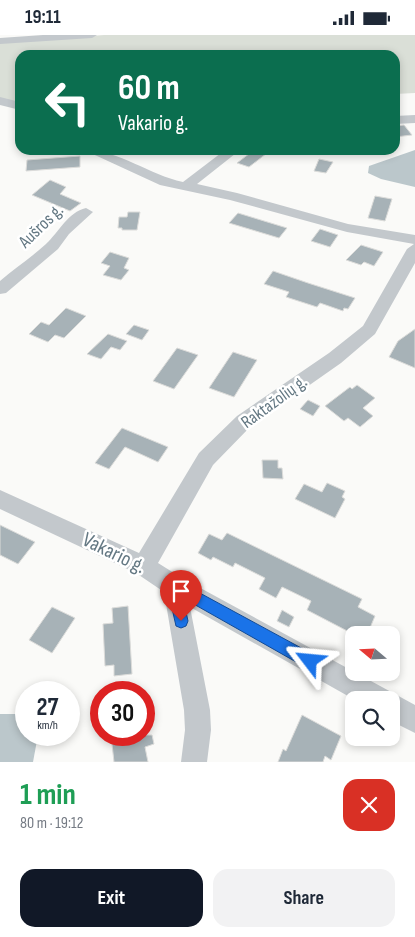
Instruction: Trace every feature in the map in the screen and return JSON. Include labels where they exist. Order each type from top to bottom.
[{"type":"street","points":[[0,41],[92,35]]},
{"type":"street","points":[[0,101],[15,105]]},
{"type":"street","points":[[400,120],[415,119]]},
{"type":"street","points":[[103,155],[165,182],[232,196],[346,228],[415,240]]},
{"type":"street","points":[[185,187],[227,155]]},
{"type":"street","name":"Aušros g.","points":[[0,289],[53,246],[64,231],[86,212]]},
{"type":"street","name":"Raktažolių g.","points":[[144,566],[206,459],[244,421],[334,358],[369,330],[415,249]]},
{"type":"street","name":"Vakario g.","points":[[0,499],[144,566],[174,586],[364,691]]},
{"type":"street","points":[[174,586],[197,710],[198,730],[194,762]]},
{"type":"street","points":[[400,711],[415,720]]},
{"type":"shaded area","points":[[104,35],[415,35],[415,93],[400,94],[400,50],[15,50],[15,102],[0,99],[0,43]]},
{"type":"shaded area","points":[[415,150],[415,187],[381,179],[368,173],[369,166]]},
{"type":"shaded area","points":[[0,714],[15,714],[15,746],[36,746],[33,762],[0,762]]},
{"type":"building","points":[[400,125],[404,125],[412,135],[400,136]]},
{"type":"building","points":[[247,155],[265,155],[249,167],[237,163]]},
{"type":"building","points":[[80,156],[80,167],[26,171],[27,160]]},
{"type":"building","points":[[319,159],[333,162],[326,173],[314,171]]},
{"type":"building","points":[[50,180],[66,187],[60,194],[81,203],[70,211],[32,195]]},
{"type":"building","points":[[375,196],[392,199],[385,221],[368,218]]},
{"type":"building","points":[[128,212],[140,212],[137,230],[122,230],[122,228],[118,228],[119,217],[127,217]]},
{"type":"building","points":[[238,213],[287,228],[279,238],[229,223]]},
{"type":"building","points":[[320,229],[338,235],[330,247],[311,241]]},
{"type":"building","points":[[361,245],[383,252],[374,266],[364,262],[361,265],[346,260]]},
{"type":"building","points":[[110,252],[129,258],[124,268],[129,270],[121,280],[103,275],[110,266],[101,263]]},
{"type":"building","points":[[273,271],[355,298],[348,309],[344,308],[343,311],[320,303],[317,307],[286,297],[289,292],[264,284]]},
{"type":"building","points":[[66,308],[86,316],[64,338],[55,335],[48,342],[29,334],[41,322],[49,325]]},
{"type":"building","points":[[134,325],[149,330],[142,340],[126,334]]},
{"type":"building","points":[[415,329],[415,368],[389,357],[398,341]]},
{"type":"building","points":[[108,334],[127,341],[120,350],[111,347],[101,359],[87,354]]},
{"type":"building","points":[[177,348],[198,355],[174,389],[153,381]]},
{"type":"building","points":[[233,352],[257,360],[234,397],[209,388]]},
{"type":"building","points":[[357,385],[375,398],[363,408],[373,416],[360,427],[348,418],[344,421],[325,406],[350,387],[352,389]]},
{"type":"building","points":[[308,400],[320,406],[313,416],[300,409]]},
{"type":"building","points":[[122,428],[168,447],[158,462],[125,447],[109,469],[95,463]]},
{"type":"building","points":[[262,460],[278,460],[278,468],[282,468],[283,479],[263,478]]},
{"type":"building","points":[[327,483],[345,491],[342,497],[345,499],[335,518],[295,499],[304,484],[322,492]]},
{"type":"building","points":[[0,525],[35,542],[18,564],[0,555]]},
{"type":"building","points":[[227,533],[362,599],[358,607],[375,616],[371,626],[345,626],[345,630],[307,610],[311,601],[282,587],[276,598],[259,589],[265,578],[235,563],[233,567],[213,557],[211,560],[198,553],[209,534],[222,540]]},
{"type":"building","points":[[128,606],[132,674],[114,676],[114,665],[105,666],[103,624],[113,623],[112,608]]},
{"type":"building","points":[[52,607],[75,618],[52,653],[29,640]]},
{"type":"building","points":[[282,610],[294,617],[289,627],[277,621]]},
{"type":"building","points":[[302,715],[341,736],[331,760],[325,756],[323,762],[278,762],[283,749],[286,751]]},
{"type":"building","points":[[112,746],[148,746],[145,747],[148,762],[114,762]]},
{"type":"route","points":[[181,621],[174,586],[310,661]]}]
